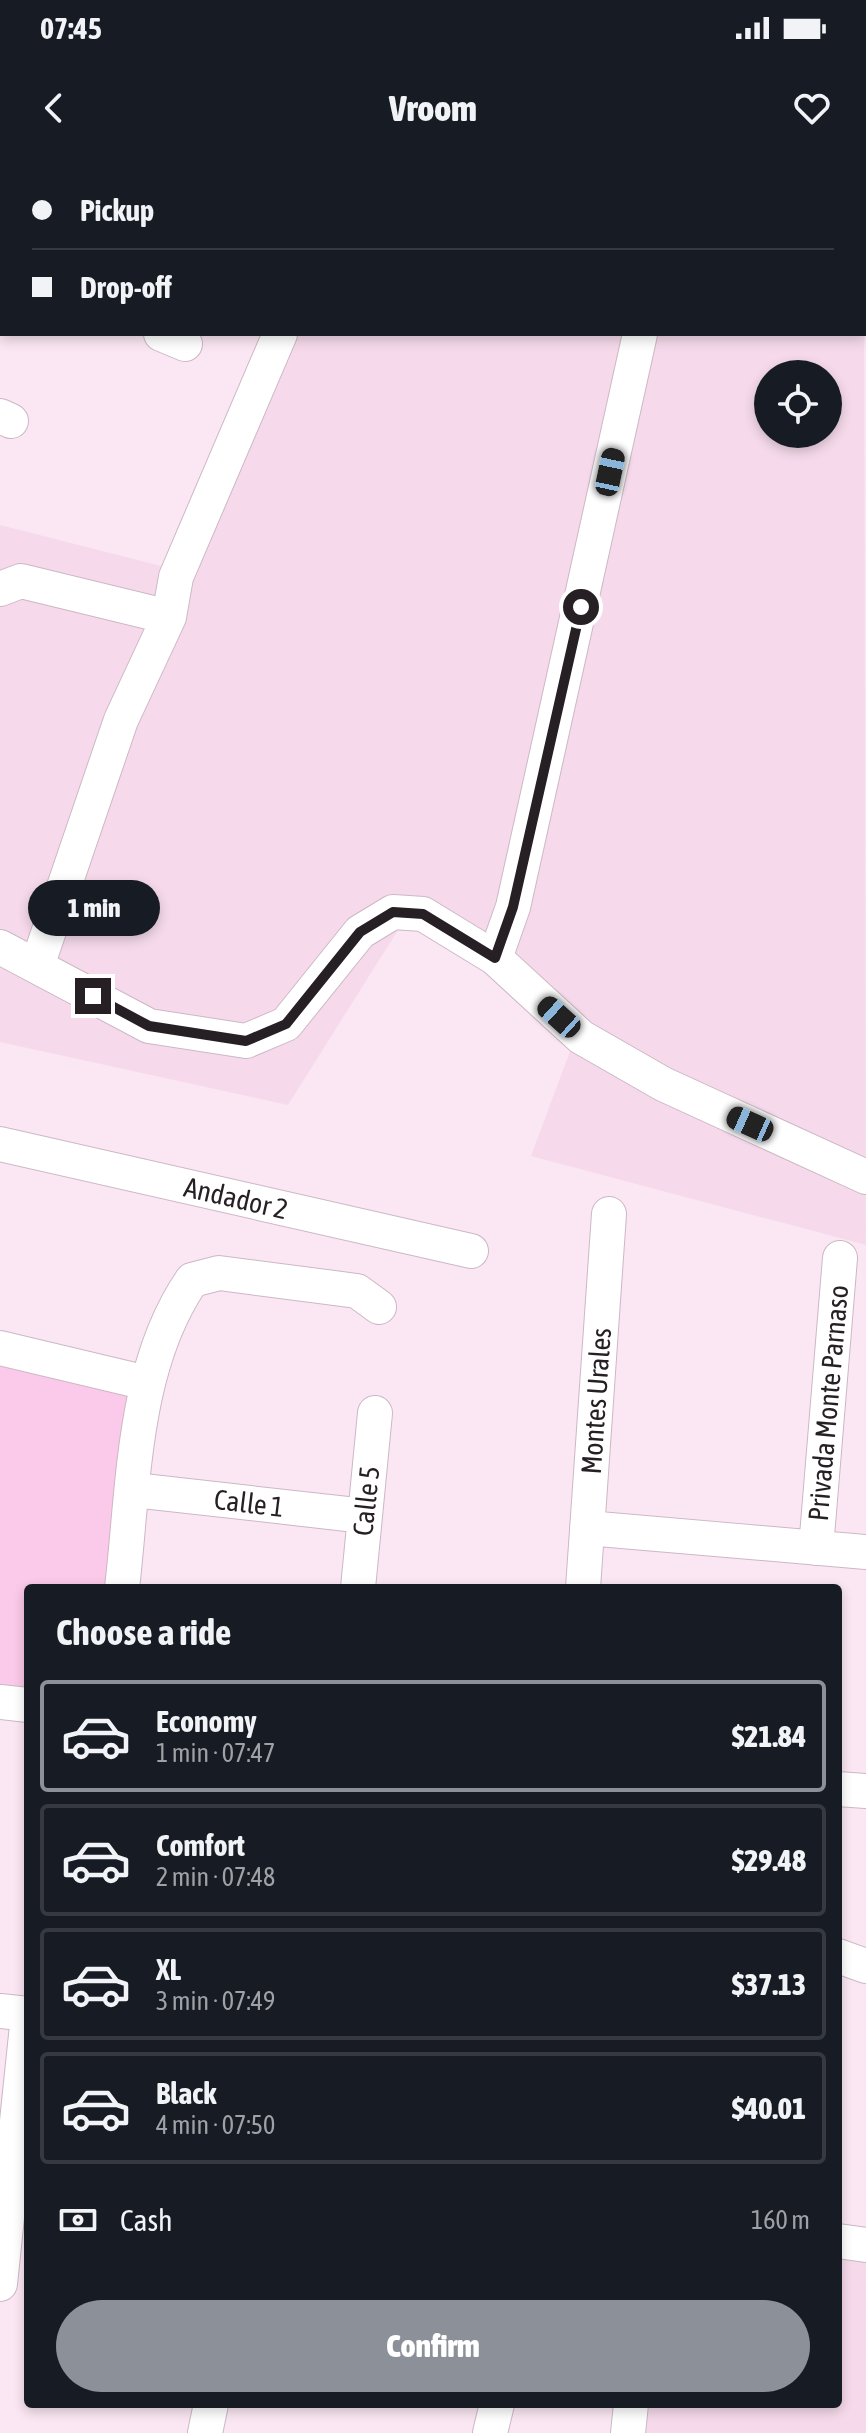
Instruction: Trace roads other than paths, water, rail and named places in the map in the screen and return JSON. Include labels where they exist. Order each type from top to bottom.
[{"type":"street","points":[[37,966],[121,720],[169,617],[176,577],[279,336]]},
{"type":"street","points":[[495,958],[516,891],[640,336]]},
{"type":"street","points":[[0,589],[21,581],[169,617]]},
{"type":"street","points":[[0,947],[149,1026],[246,1041],[286,1024],[360,932],[393,912],[423,914],[495,958],[581,1037],[663,1084],[866,1177]]},
{"type":"street","name":"Andador 2","points":[[0,1144],[471,1251]]},
{"type":"street","name":"Montes Urales","points":[[583,1584],[609,1214]]},
{"type":"street","name":"Privada Monte Parnaso","points":[[816,1548],[840,1258]]},
{"type":"street","points":[[122,1584],[147,1383],[179,1298],[192,1280],[219,1273],[357,1291],[379,1307]]},
{"type":"street","points":[[0,1348],[147,1383]]},
{"type":"street","name":"Calle 5","points":[[358,1584],[375,1413]]},
{"type":"street","name":"Calle 1","points":[[134,1490],[365,1516]]},
{"type":"street","points":[[587,1528],[866,1552]]},
{"type":"street","points":[[0,1702],[24,1705]]},
{"type":"street","points":[[842,1789],[866,1791]]},
{"type":"street","points":[[842,1957],[866,1966]]},
{"type":"street","points":[[0,2011],[24,2014]]},
{"type":"street","points":[[0,2284],[17,2058],[24,2031]]},
{"type":"street","points":[[842,2242],[866,2245]]},
{"type":"street","points":[[205,2433],[210,2408]]},
{"type":"street","points":[[490,2433],[496,2408]]},
{"type":"street","points":[[628,2433],[631,2408]]}]
